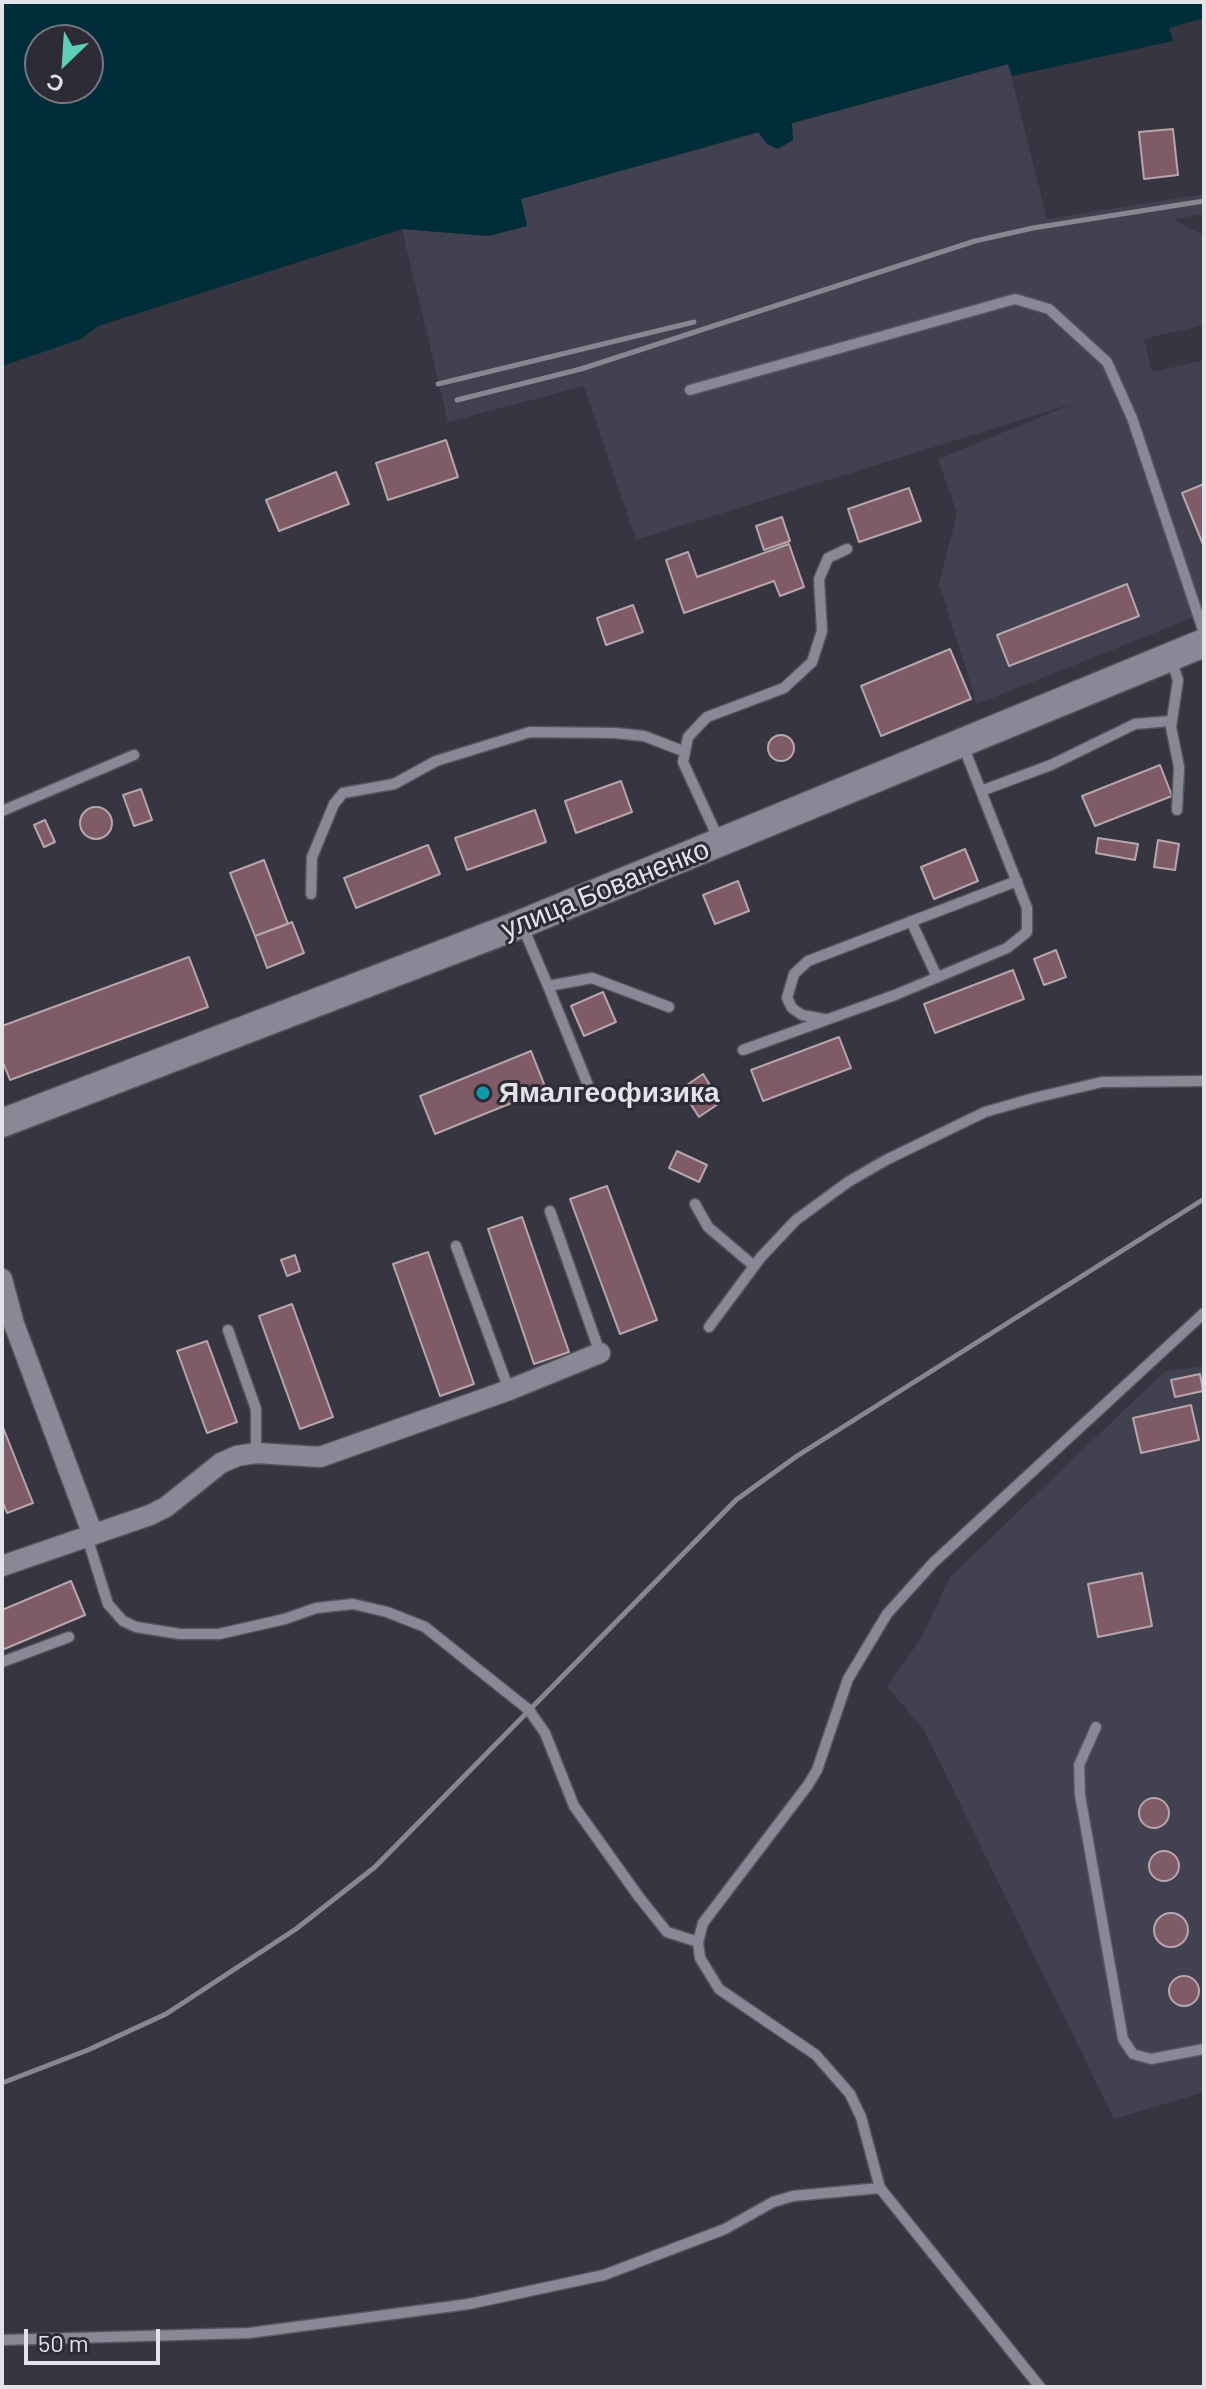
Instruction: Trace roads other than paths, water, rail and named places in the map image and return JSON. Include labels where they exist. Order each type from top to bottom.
[{"type":"street","name":"улица Бованенко","points":[[2,1123],[521,924],[1204,643]]},
{"type":"street","points":[[2,1279],[19,1338],[90,1536]]},
{"type":"street","points":[[2,1566],[166,1507],[221,1463],[256,1453],[320,1457],[509,1390],[600,1353]]},
{"type":"lane","points":[[690,390],[1015,299],[1049,309],[1107,362],[1132,418],[1204,633]]},
{"type":"lane","points":[[720,842],[688,775],[683,751],[688,737],[707,717],[784,688],[812,662],[822,631],[819,579],[828,558],[847,549]]},
{"type":"lane","points":[[1170,658],[1178,680],[1171,721],[1179,767],[1177,810]]},
{"type":"lane","points":[[981,791],[1051,765],[1135,724],[1171,721]]},
{"type":"lane","points":[[311,894],[312,857],[334,804],[343,793],[394,784],[436,761],[530,732],[630,734],[664,742],[683,751]]},
{"type":"lane","points":[[743,1050],[828,1020],[1007,948],[1027,932],[1027,908],[961,741]]},
{"type":"lane","points":[[2,811],[134,755]]},
{"type":"lane","points":[[828,1020],[812,1018],[792,1008],[788,987],[794,974],[808,961],[1017,881]]},
{"type":"lane","points":[[911,921],[937,977]]},
{"type":"lane","points":[[521,924],[590,1090]]},
{"type":"lane","points":[[548,986],[592,978],[669,1007]]},
{"type":"lane","points":[[709,1327],[754,1266],[796,1220],[848,1182],[985,1112],[1102,1082],[1204,1081]]},
{"type":"lane","points":[[695,1204],[708,1227],[754,1266]]},
{"type":"lane","points":[[550,1211],[600,1353]]},
{"type":"lane","points":[[456,1246],[509,1390]]},
{"type":"lane","points":[[1040,2387],[880,2188],[861,2117],[850,2094],[816,2055],[719,1989],[700,1958],[698,1942],[711,1910],[812,1778],[848,1679],[887,1614],[933,1563],[1204,1313]]},
{"type":"lane","points":[[228,1330],[256,1409],[256,1453]]},
{"type":"lane","points":[[90,1536],[108,1604],[123,1621],[136,1627],[180,1634],[219,1634],[316,1608],[353,1604],[387,1612],[425,1627],[529,1710],[545,1733],[574,1806],[639,1897],[667,1932],[698,1942]]},
{"type":"lane","points":[[2,1662],[69,1637]]},
{"type":"lane","points":[[1096,1727],[1079,1765],[1080,1795],[1123,2039],[1133,2054],[1151,2059],[1204,2049]]},
{"type":"lane","points":[[2,2340],[249,2333],[469,2304],[604,2275],[725,2229],[773,2202],[793,2196],[880,2188]]},
{"type":"railway","points":[[457,400],[581,369],[975,241],[1033,228],[1204,201]]},
{"type":"railway","points":[[438,384],[694,322]]},
{"type":"railway","points":[[2,2083],[88,2050],[166,2014],[296,1929],[375,1867],[736,1500],[797,1456],[1204,1199]]},
{"type":"place","name":"Ямалгеофизика","points":[[483,1093]]}]
